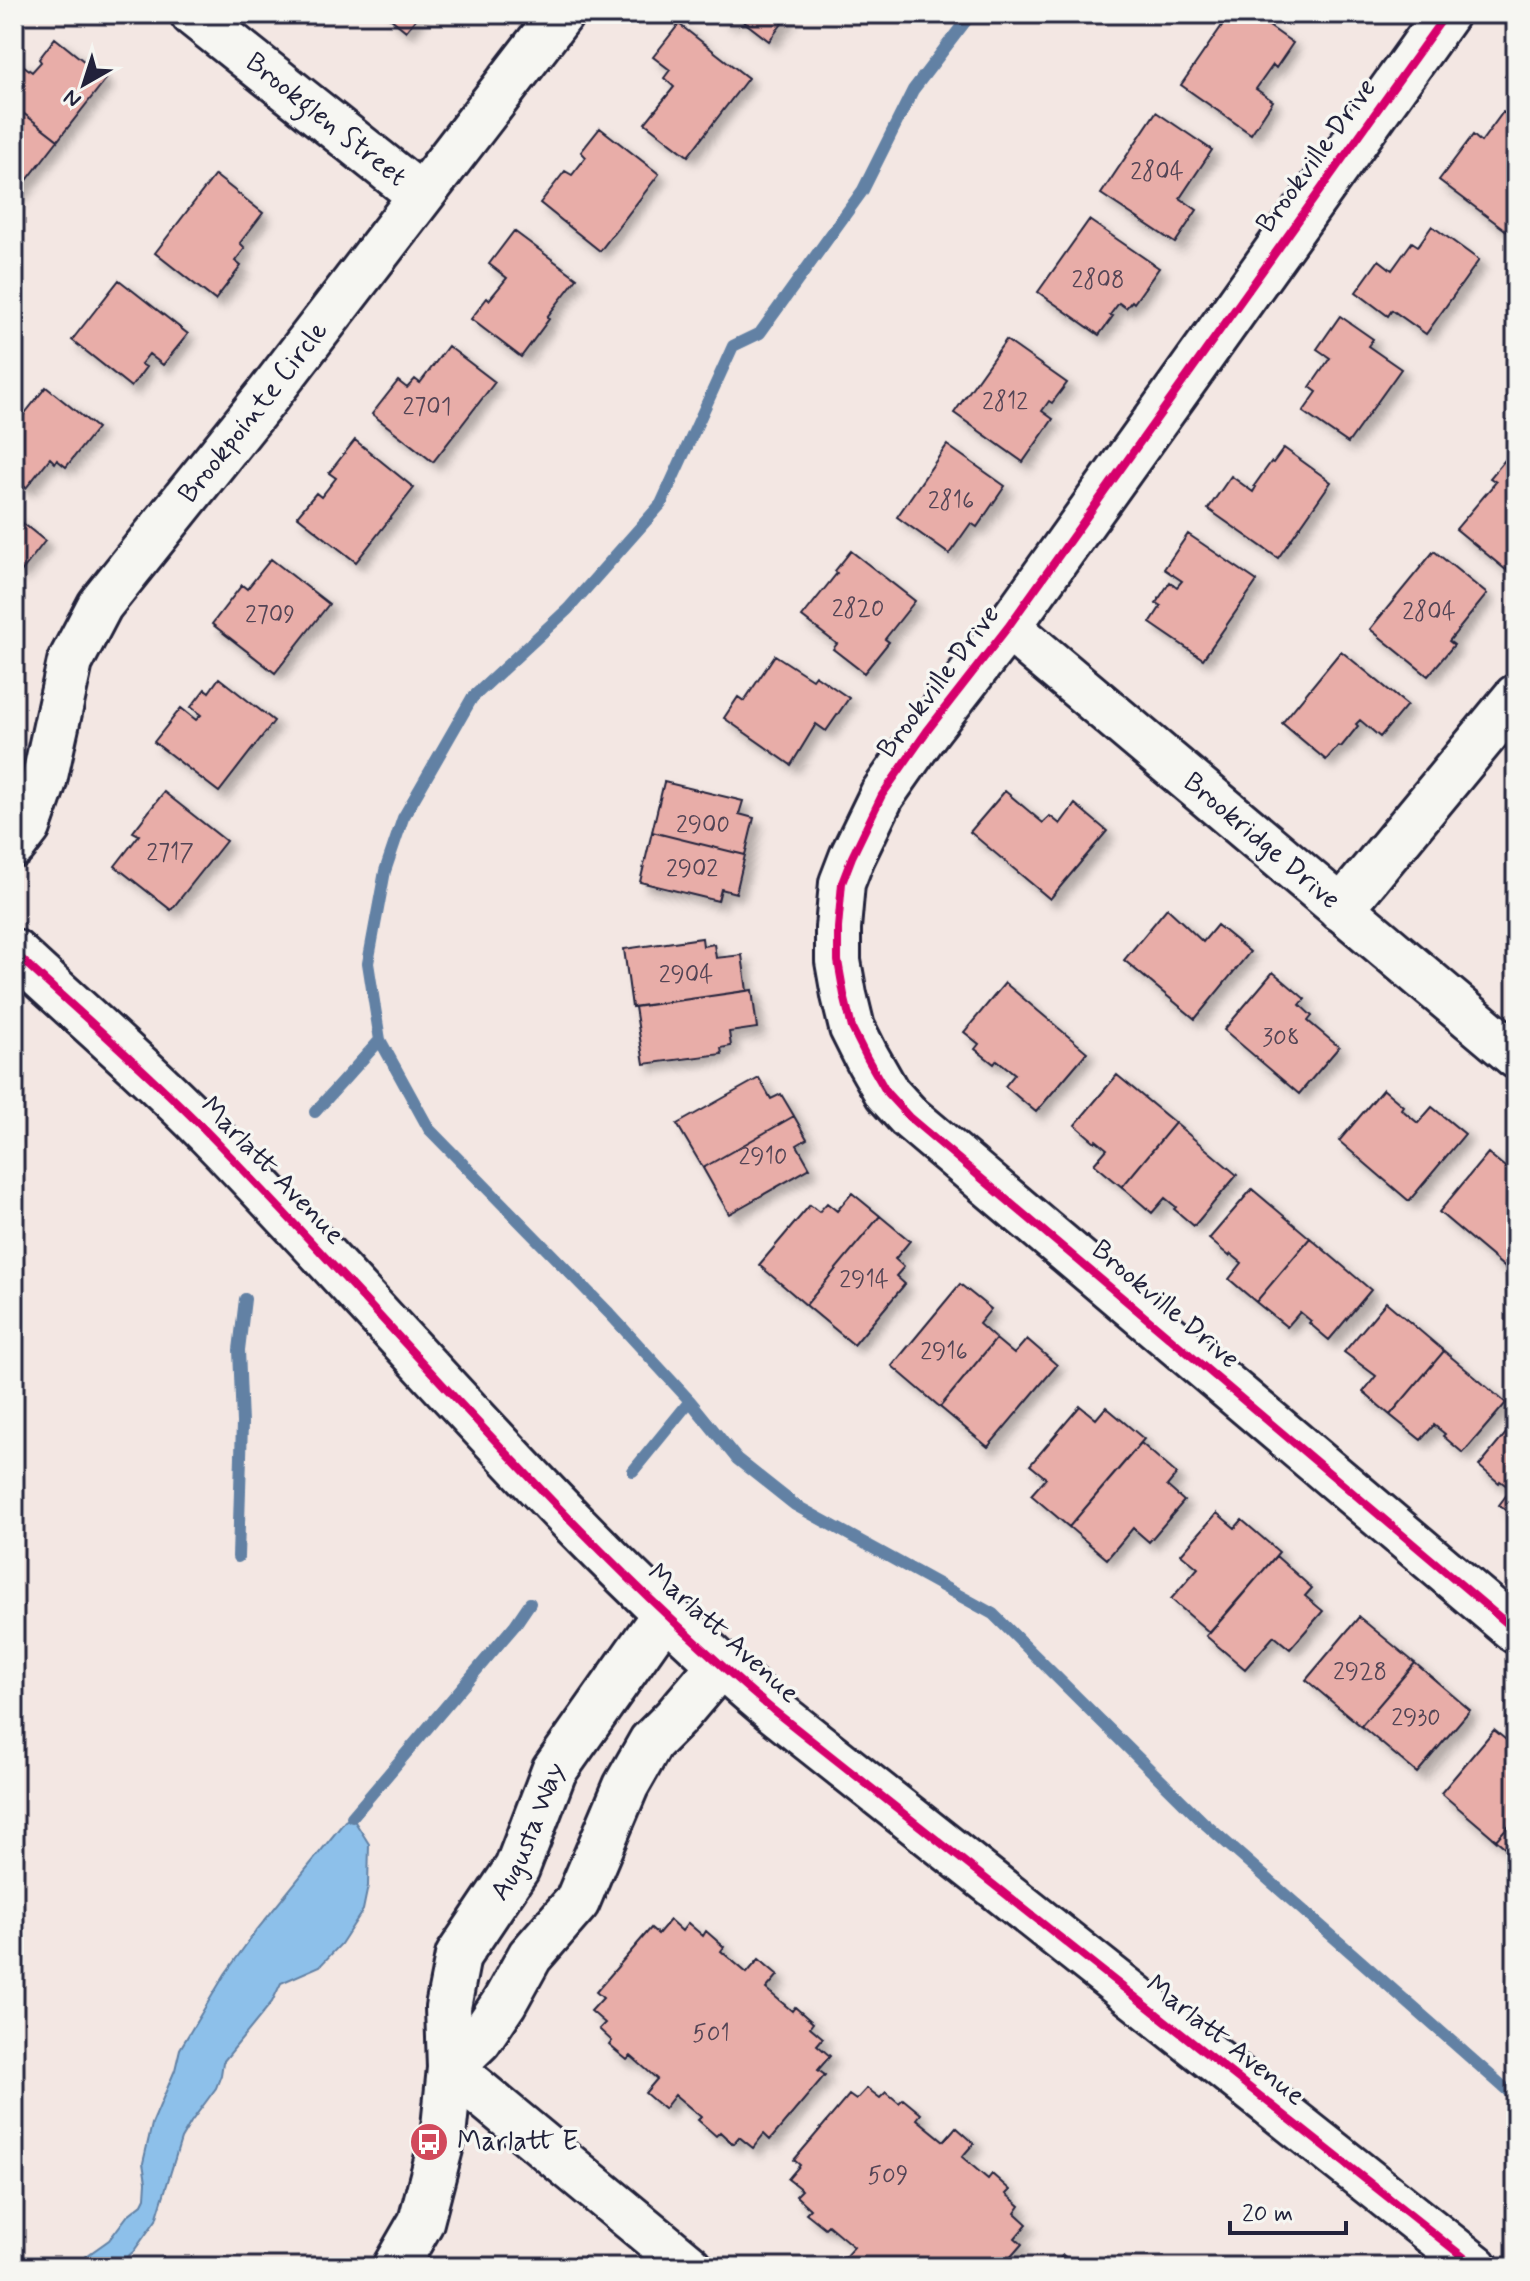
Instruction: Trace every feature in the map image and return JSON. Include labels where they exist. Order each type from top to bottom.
[{"type":"street","name":"Brookglen Street","points":[[193,14],[420,195]]},
{"type":"street","name":"Brookpointe Circle","points":[[14,845],[28,827],[44,781],[70,662],[100,605],[259,406],[561,14]]},
{"type":"street","name":"Brookville Drive","points":[[1446,14],[1008,627],[882,795],[842,883],[838,961],[852,1028],[887,1093],[909,1117],[1516,1631]]},
{"type":"street","name":"Brookridge Drive","points":[[1008,627],[1516,1056]]},
{"type":"street","points":[[1341,909],[1516,697]]},
{"type":"street","name":"Marlatt Avenue","points":[[14,952],[203,1129],[664,1615],[773,1710],[1476,2267]]},
{"type":"street","name":"Augusta Way","points":[[395,2267],[421,2222],[443,2137],[450,2068],[448,2007],[458,1956],[517,1868],[554,1771],[664,1615]]},
{"type":"street","points":[[690,2267],[450,2068],[479,2040],[530,1956],[577,1902],[626,1786],[651,1742],[720,1665]]},
{"type":"water","points":[[352,1817],[369,1844],[368,1886],[363,1910],[341,1944],[320,1966],[281,1983],[272,2002],[223,2062],[216,2088],[181,2139],[156,2220],[133,2252],[115,2267],[71,2267],[109,2240],[128,2215],[142,2204],[146,2182],[143,2163],[152,2124],[175,2070],[180,2049],[225,1974],[256,1931],[345,1821]]},
{"type":"building","points":[[385,14],[420,14],[406,31]]},
{"type":"building","points":[[719,14],[789,14],[769,41],[735,15],[730,22]]},
{"type":"building","points":[[1230,14],[1252,14],[1293,43],[1276,68],[1273,65],[1256,89],[1273,101],[1251,134],[1181,85]]},
{"type":"building","points":[[679,24],[748,78],[688,156],[645,123],[674,87],[664,78],[670,70],[653,57]]},
{"type":"building","points":[[55,38],[106,79],[58,140],[14,106],[14,63],[16,60],[32,72]]},
{"type":"building","points":[[1516,61],[1516,84],[1505,76]]},
{"type":"building","points":[[14,106],[58,140],[14,197]]},
{"type":"building","points":[[1156,112],[1212,150],[1180,198],[1197,210],[1175,243],[1101,194]]},
{"type":"building","points":[[1503,112],[1516,122],[1516,238],[1439,180],[1473,135],[1481,142]]},
{"type":"building","points":[[600,128],[659,174],[600,251],[540,203],[565,171],[572,175],[586,157],[581,152]]},
{"type":"building","points":[[215,175],[263,213],[240,243],[245,248],[235,261],[241,266],[215,300],[155,253]]},
{"type":"building","points":[[1089,220],[1159,268],[1134,303],[1132,301],[1126,308],[1119,303],[1099,335],[1038,292]]},
{"type":"building","points":[[1432,226],[1479,260],[1426,334],[1392,310],[1388,316],[1356,292],[1379,260],[1392,270],[1412,242],[1418,246]]},
{"type":"building","points":[[514,231],[577,278],[521,357],[471,319],[507,278],[489,264]]},
{"type":"building","points":[[119,280],[188,334],[163,365],[149,354],[141,364],[146,367],[131,387],[72,340]]},
{"type":"building","points":[[1340,316],[1373,339],[1368,346],[1401,369],[1348,443],[1303,412],[1317,392],[1310,387],[1330,358],[1317,349]]},
{"type":"building","points":[[1006,340],[1067,383],[1042,411],[1053,419],[1023,462],[954,413]]},
{"type":"building","points":[[448,346],[495,382],[433,462],[372,414],[398,381],[407,388],[415,379],[420,383]]},
{"type":"building","points":[[46,387],[97,428],[66,467],[50,458],[26,488],[14,478],[14,439],[18,433],[14,427]]},
{"type":"building","points":[[355,440],[414,488],[356,562],[297,516],[316,493],[321,497],[336,478],[329,473]]},
{"type":"building","points":[[947,445],[1005,486],[977,527],[971,523],[949,554],[897,517]]},
{"type":"building","points":[[1284,448],[1331,482],[1278,558],[1208,509],[1231,476],[1253,492],[1254,486]]},
{"type":"building","points":[[1514,449],[1516,557],[1506,570],[1456,529],[1496,482],[1490,478]]},
{"type":"building","points":[[14,516],[45,541],[21,572],[14,567]]},
{"type":"building","points":[[1188,534],[1257,581],[1203,659],[1150,623],[1161,606],[1156,603],[1170,582],[1177,587],[1182,581],[1164,569]]},
{"type":"building","points":[[851,551],[915,601],[885,639],[889,642],[864,673],[833,649],[837,644],[802,617]]},
{"type":"building","points":[[1434,551],[1487,594],[1449,641],[1454,645],[1428,676],[1370,629]]},
{"type":"building","points":[[271,559],[329,604],[275,673],[212,624],[242,585],[247,589]]},
{"type":"building","points":[[1341,651],[1407,705],[1380,737],[1360,720],[1341,747],[1338,746],[1326,760],[1282,723]]},
{"type":"building","points":[[775,655],[812,679],[815,675],[849,698],[826,731],[816,724],[791,765],[724,718],[738,697],[744,701]]},
{"type":"building","points":[[219,678],[274,721],[219,792],[154,742],[181,708],[196,720],[201,715],[191,707],[205,689],[209,692]]},
{"type":"building","points":[[664,782],[743,801],[739,814],[754,818],[745,855],[652,832]]},
{"type":"building","points":[[1005,791],[1043,823],[1050,816],[1060,824],[1075,804],[1107,831],[1050,899],[970,832]]},
{"type":"building","points":[[164,792],[226,841],[171,910],[115,866],[139,835],[133,832]]},
{"type":"building","points":[[652,832],[745,855],[736,893],[721,889],[718,901],[640,882]]},
{"type":"building","points":[[1167,908],[1203,942],[1217,925],[1250,952],[1195,1019],[1124,960]]},
{"type":"building","points":[[702,938],[703,946],[714,944],[716,958],[742,955],[747,991],[632,1007],[624,949]]},
{"type":"building","points":[[1273,972],[1305,999],[1300,1005],[1312,1016],[1308,1021],[1339,1047],[1299,1094],[1224,1030]]},
{"type":"building","points":[[1005,983],[1087,1052],[1036,1112],[1005,1086],[1015,1074],[997,1060],[994,1064],[975,1049],[979,1044],[964,1032]]},
{"type":"building","points":[[752,990],[757,1028],[729,1032],[731,1046],[721,1048],[722,1054],[644,1064],[635,1007]]},
{"type":"building","points":[[1117,1075],[1175,1123],[1122,1187],[1094,1164],[1107,1149],[1075,1125]]},
{"type":"building","points":[[759,1078],[771,1099],[781,1094],[794,1116],[703,1168],[677,1124]]},
{"type":"building","points":[[1383,1089],[1418,1123],[1432,1107],[1465,1134],[1409,1201],[1339,1141]]},
{"type":"building","points":[[794,1116],[807,1139],[797,1145],[810,1168],[729,1214],[703,1168]]},
{"type":"building","points":[[1175,1123],[1237,1175],[1194,1226],[1165,1198],[1152,1213],[1122,1187]]},
{"type":"building","points":[[1488,1153],[1516,1176],[1515,1276],[1439,1212]]},
{"type":"building","points":[[1252,1189],[1310,1238],[1256,1302],[1229,1279],[1242,1263],[1209,1239]]},
{"type":"building","points":[[852,1193],[880,1216],[806,1305],[759,1265],[810,1205],[819,1212],[827,1203],[837,1211]]},
{"type":"building","points":[[880,1216],[910,1241],[895,1259],[904,1267],[896,1276],[905,1284],[854,1345],[806,1305]]},
{"type":"building","points":[[1310,1238],[1371,1290],[1329,1340],[1300,1312],[1287,1327],[1256,1302]]},
{"type":"building","points":[[960,1284],[991,1309],[979,1324],[996,1339],[940,1407],[892,1366]]},
{"type":"building","points":[[1386,1302],[1444,1351],[1390,1415],[1363,1392],[1376,1376],[1344,1352]]},
{"type":"building","points":[[996,1339],[1014,1354],[1027,1339],[1057,1365],[988,1447],[940,1407]]},
{"type":"building","points":[[1444,1351],[1506,1403],[1463,1453],[1434,1425],[1421,1440],[1390,1415]]},
{"type":"building","points":[[1080,1406],[1096,1419],[1106,1407],[1144,1439],[1069,1527],[1031,1495],[1046,1478],[1030,1465]]},
{"type":"building","points":[[1516,1421],[1516,1519],[1499,1505],[1511,1489],[1479,1466]]},
{"type":"building","points":[[1141,1443],[1177,1474],[1167,1486],[1184,1501],[1149,1542],[1133,1528],[1107,1559],[1069,1527]]},
{"type":"building","points":[[1217,1513],[1235,1528],[1242,1520],[1279,1552],[1210,1633],[1171,1599],[1198,1568],[1181,1554]]},
{"type":"building","points":[[1276,1556],[1312,1588],[1305,1596],[1323,1611],[1290,1649],[1274,1636],[1245,1669],[1206,1636]]},
{"type":"building","points":[[1359,1617],[1415,1663],[1361,1726],[1306,1680]]},
{"type":"building","points":[[1415,1663],[1470,1710],[1417,1773],[1361,1726]]},
{"type":"building","points":[[1494,1730],[1516,1748],[1516,1817],[1496,1840],[1441,1793]]},
{"type":"building","points":[[1516,1817],[1516,1856],[1496,1840]]},
{"type":"building","points":[[670,1920],[682,1931],[688,1923],[703,1936],[706,1931],[724,1947],[721,1951],[747,1973],[759,1959],[778,1975],[766,1989],[792,2011],[795,2007],[813,2023],[810,2027],[823,2038],[817,2045],[830,2056],[818,2070],[825,2075],[770,2140],[764,2134],[753,2148],[739,2137],[733,2144],[720,2132],[716,2136],[698,2120],[701,2117],[675,2095],[664,2109],[645,2093],[657,2079],[631,2056],[627,2060],[609,2045],[612,2041],[599,2029],[605,2023],[591,2011],[603,1998],[596,1992],[651,1928],[658,1934]]},
{"type":"building","points":[[867,2088],[880,2098],[886,2092],[899,2103],[903,2099],[921,2114],[917,2119],[944,2141],[956,2127],[974,2143],[962,2157],[988,2179],[992,2174],[1010,2190],[1006,2194],[1020,2206],[1015,2213],[1027,2224],[1015,2238],[1022,2244],[1002,2267],[878,2267],[873,2262],[869,2267],[850,2267],[842,2260],[854,2247],[828,2225],[825,2228],[806,2213],[810,2209],[796,2196],[802,2190],[788,2179],[800,2165],[794,2160],[849,2095],[856,2100]]},
{"type":"building","points":[[1063,2255],[1078,2267],[1053,2267]]},
{"type":"building","points":[[1083,2260],[1091,2267],[1078,2267]]},
{"type":"waterway","points":[[971,14],[913,90],[863,190],[760,333],[733,346],[661,504],[568,609],[472,698],[403,818],[385,871],[368,963],[380,1040],[429,1129],[609,1313],[690,1401],[737,1459],[795,1505],[993,1614],[1203,1822],[1516,2098]]},
{"type":"waterway","points":[[315,1112],[380,1040]]},
{"type":"waterway","points":[[238,1557],[242,1423],[239,1350],[245,1299]]},
{"type":"waterway","points":[[633,1471],[690,1401]]},
{"type":"waterway","points":[[352,1817],[515,1625],[530,1603]]},
{"type":"cycle path","points":[[1446,14],[1008,627],[882,795],[842,883],[838,961],[852,1028],[887,1093],[909,1117],[1516,1631]]},
{"type":"cycle path","points":[[14,952],[205,1130],[552,1500],[697,1643],[773,1710],[1476,2267]]},
{"type":"place","name":"Marlatt E","points":[[429,2142]]}]
